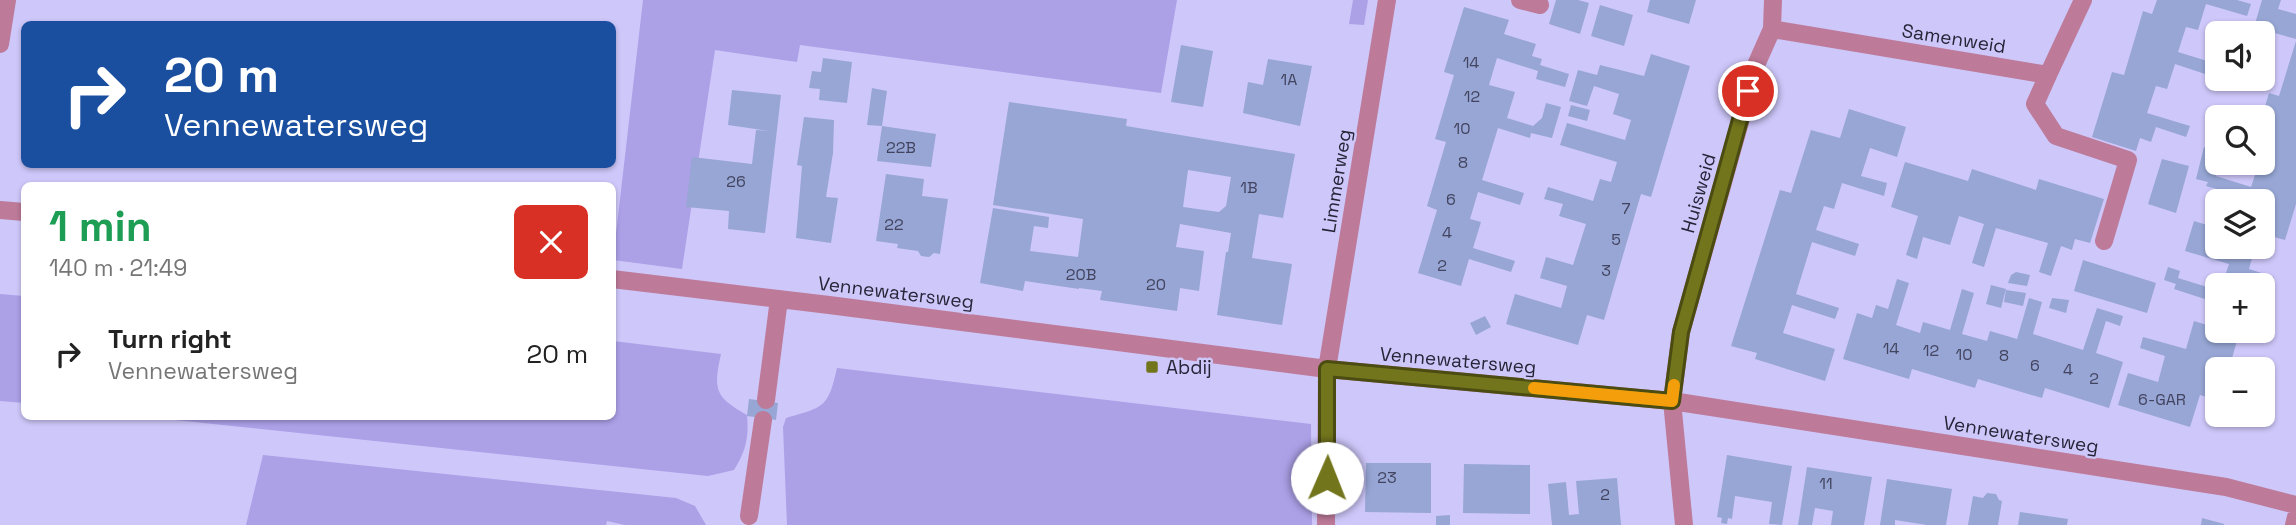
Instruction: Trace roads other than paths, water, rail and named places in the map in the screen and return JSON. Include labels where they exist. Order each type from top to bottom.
[{"type":"street","points":[[0,44],[6,0]]},
{"type":"street","name":"Limmerweg","points":[[1326,525],[1327,369],[1387,0]]},
{"type":"street","points":[[1520,0],[1540,5]]},
{"type":"street","name":"Huisweid","points":[[1684,525],[1672,401],[1681,332],[1756,65],[1772,29],[1773,0]]},
{"type":"street","points":[[2083,0],[2035,104],[2056,136],[2128,160],[2104,241]]},
{"type":"street","name":"Samenweid","points":[[1772,29],[2048,75]]},
{"type":"street","points":[[0,210],[21,212]]},
{"type":"street","name":"Vennewatersweg","points":[[616,279],[1327,369],[1672,401],[2225,487],[2296,505]]},
{"type":"street","points":[[766,400],[779,299]]},
{"type":"street","points":[[749,516],[762,420]]},
{"type":"street","points":[[2294,525],[2296,517]]},
{"type":"place","name":"Abdij","points":[[1152,367]]}]
